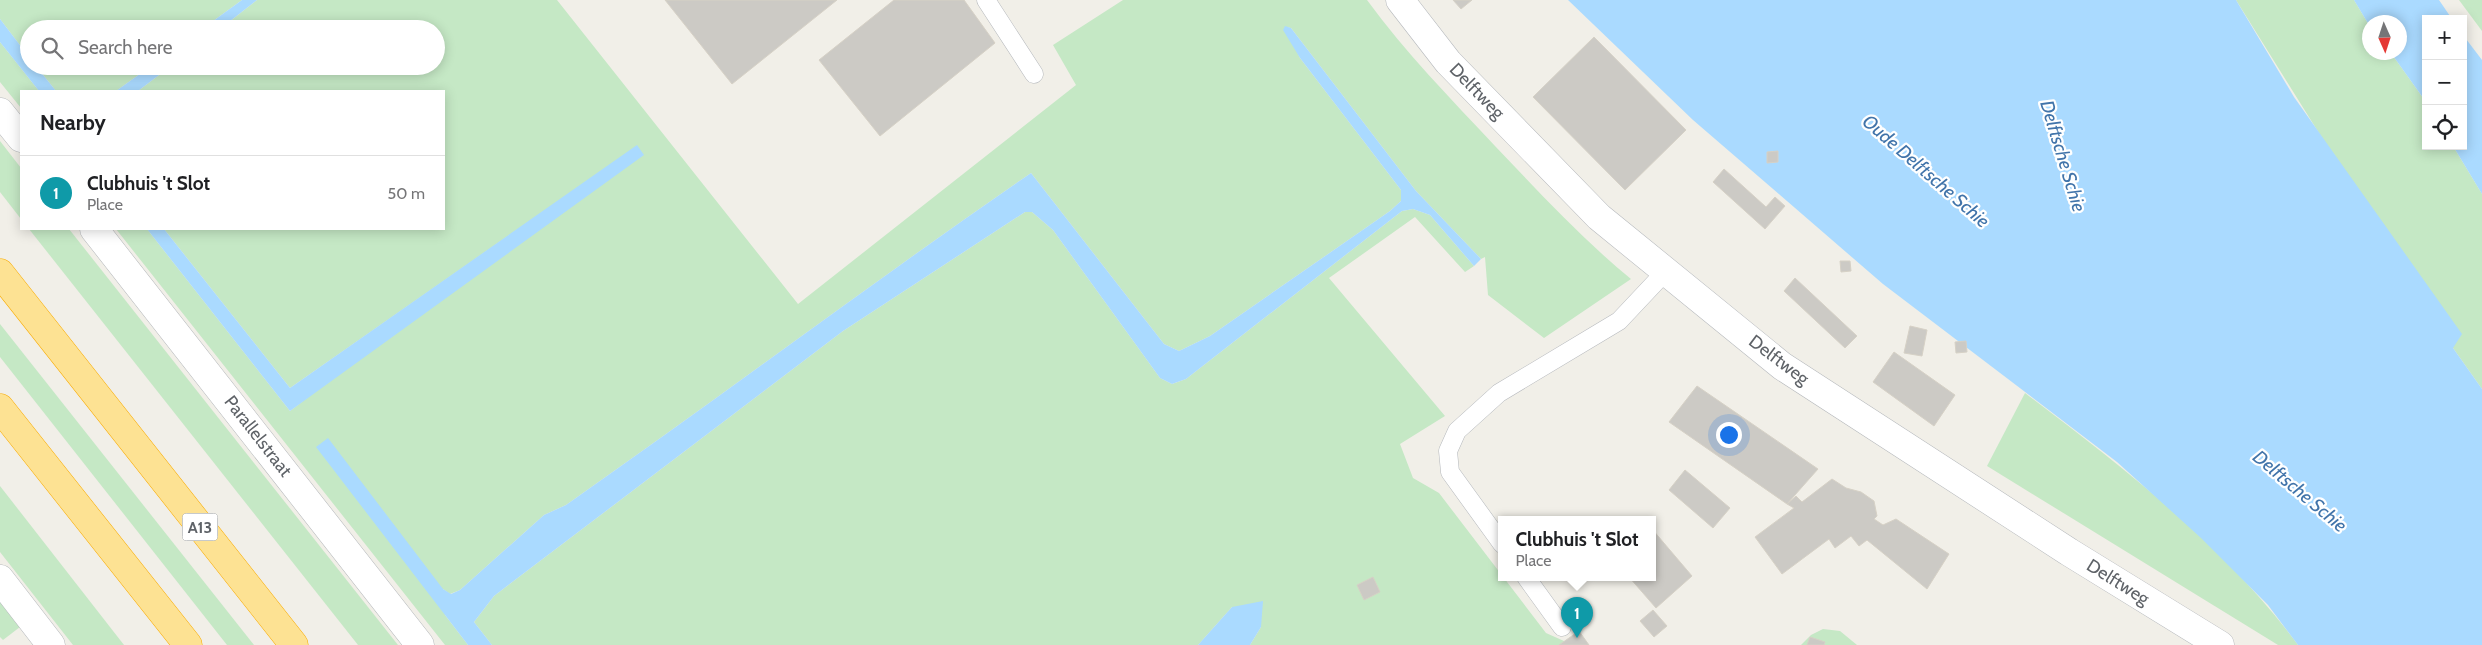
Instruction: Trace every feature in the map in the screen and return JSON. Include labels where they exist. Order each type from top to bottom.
[{"type":"highway","name":"A13","points":[[0,272],[294,645]]},
{"type":"highway","points":[[0,408],[188,645]]},
{"type":"street","name":"Delftweg","points":[[1400,0],[1448,62],[1599,217],[1782,366],[2069,552],[2220,645]]},
{"type":"street","points":[[0,112],[20,137]]},
{"type":"street","name":"Parallelstraat","points":[[95,230],[420,645]]},
{"type":"street","points":[[0,579],[52,645]]},
{"type":"lane","points":[[986,0],[1034,74]]},
{"type":"lane","points":[[1498,538],[1450,472],[1448,451],[1457,431],[1500,393],[1619,321],[1666,271]]},
{"type":"lane","points":[[1529,581],[1562,627]]},
{"type":"green space","points":[[0,0],[242,0],[214,20],[20,20],[20,45],[0,19]]},
{"type":"green space","points":[[257,0],[557,0],[798,304],[1076,85],[1053,45],[1123,0],[1367,0],[1445,93],[1544,198],[1631,279],[1544,338],[1488,295],[1485,257],[1481,259],[1416,191],[1291,28],[1285,27],[1300,58],[1401,190],[1401,201],[1390,211],[1210,336],[1179,351],[1164,344],[1031,173],[566,505],[544,515],[460,590],[450,594],[443,589],[445,615],[468,645],[445,645],[117,230],[148,230],[290,411],[637,146],[290,388],[165,230],[445,230],[445,90],[139,90],[159,75],[445,75],[445,20],[231,20]]},
{"type":"green space","points":[[2236,0],[2354,0],[2363,15],[2362,60],[2396,60],[2422,96],[2422,150],[2455,150],[2482,194],[2482,389],[2453,348]]},
{"type":"green space","points":[[2459,0],[2482,0],[2482,31]]},
{"type":"green space","points":[[0,42],[20,67],[20,75],[26,75],[38,90],[20,90],[20,107],[0,82]]},
{"type":"green space","points":[[43,75],[138,75],[117,90],[55,90]]},
{"type":"green space","points":[[0,141],[20,167],[20,218],[0,192]]},
{"type":"green space","points":[[1413,209],[1430,215],[1474,266],[1465,272],[1415,217],[1329,278],[1445,416],[1400,444],[1413,478],[1439,493],[1498,570],[1498,581],[1506,581],[1546,633],[1573,645],[1250,645],[1261,627],[1232,607],[1198,645],[492,645],[474,622],[494,596],[843,331],[1025,212],[1032,212],[1053,230],[1160,378],[1172,384],[1186,379],[1402,211]]},
{"type":"green space","points":[[30,230],[70,230],[398,645],[358,645]]},
{"type":"green space","points":[[0,324],[254,645],[227,645],[0,357]]},
{"type":"green space","points":[[2025,393],[2135,479],[2205,541],[2238,574],[2298,645],[2278,645],[1987,466]]},
{"type":"green space","points":[[0,486],[124,645],[73,645],[0,552]]},
{"type":"green space","points":[[0,601],[20,627],[3,640],[0,637]]},
{"type":"green space","points":[[1823,629],[1840,631],[1857,645],[1801,645],[1811,635]]},
{"type":"water","points":[[242,0],[257,0],[231,20],[214,20]]},
{"type":"water","points":[[1568,0],[2236,0],[2294,97],[2462,334],[2453,348],[2482,389],[2482,645],[2298,645],[2268,605],[2201,538],[2117,462],[1883,284],[1693,120]]},
{"type":"water","points":[[2354,0],[2439,0],[2449,15],[2422,15],[2422,96],[2396,60],[2407,60],[2407,15],[2363,15]]},
{"type":"water","points":[[0,19],[20,45],[20,67],[0,42]]},
{"type":"water","points":[[1285,26],[1291,28],[1416,191],[1481,259],[1474,266],[1430,215],[1413,209],[1402,211],[1186,379],[1172,384],[1160,378],[1053,230],[1032,212],[1025,212],[843,331],[494,596],[474,622],[492,645],[468,645],[316,447],[328,438],[443,589],[451,594],[460,590],[544,515],[566,505],[1031,173],[1164,344],[1179,351],[1210,336],[1390,211],[1401,201],[1401,190],[1300,58],[1283,30]]},
{"type":"water","points":[[2467,40],[2482,60],[2482,194],[2455,150],[2467,150]]},
{"type":"water","points":[[26,75],[43,75],[55,90],[38,90]]},
{"type":"water","points":[[138,75],[159,75],[139,90],[117,90]]},
{"type":"water","points":[[637,145],[644,155],[290,411],[148,230],[165,230],[290,388]]},
{"type":"water","points":[[1263,601],[1261,627],[1250,645],[1198,645],[1232,607]]},
{"type":"building","points":[[665,0],[837,0],[732,84]]},
{"type":"building","points":[[894,0],[964,0],[995,43],[880,136],[819,60]]},
{"type":"building","points":[[1453,0],[1472,0],[1461,9]]},
{"type":"building","points":[[1594,37],[1686,130],[1625,190],[1533,97]]},
{"type":"building","points":[[1778,151],[1778,162],[1767,163],[1767,152]]},
{"type":"building","points":[[1724,169],[1766,207],[1775,197],[1785,206],[1765,229],[1713,182]]},
{"type":"building","points":[[1840,261],[1850,261],[1851,271],[1841,272]]},
{"type":"building","points":[[1795,278],[1857,336],[1845,348],[1784,291]]},
{"type":"building","points":[[1910,326],[1927,330],[1922,356],[1904,353]]},
{"type":"building","points":[[1966,341],[1967,352],[1956,353],[1955,342]]},
{"type":"building","points":[[1894,352],[1955,395],[1934,426],[1873,382]]},
{"type":"building","points":[[1697,386],[1818,469],[1787,504],[1669,422]]},
{"type":"building","points":[[1685,470],[1730,508],[1713,528],[1669,490]]},
{"type":"building","points":[[1832,479],[1846,488],[1861,492],[1874,501],[1877,516],[1874,519],[1883,525],[1896,519],[1949,554],[1927,589],[1867,540],[1859,546],[1851,536],[1835,548],[1829,539],[1782,574],[1755,537],[1794,508],[1787,504],[1796,496],[1802,502]]},
{"type":"building","points":[[1656,534],[1692,576],[1656,608],[1632,581],[1656,581]]},
{"type":"building","points":[[1373,577],[1380,592],[1364,600],[1357,585]]},
{"type":"building","points":[[1653,610],[1667,626],[1654,637],[1640,621]]},
{"type":"building","points":[[1579,631],[1589,645],[1559,645]]},
{"type":"building","points":[[1810,637],[1825,642],[1824,645],[1807,645]]},
{"type":"place","name":"Clubhuis 't Slot","points":[[1577,638]]},
{"type":"water label","name":"Delftsche Schie","points":[[2063,156]]},
{"type":"water label","name":"Oude Delftsche Schie","points":[[1926,171]]},
{"type":"water label","name":"Delftsche Schie","points":[[2300,491]]}]
